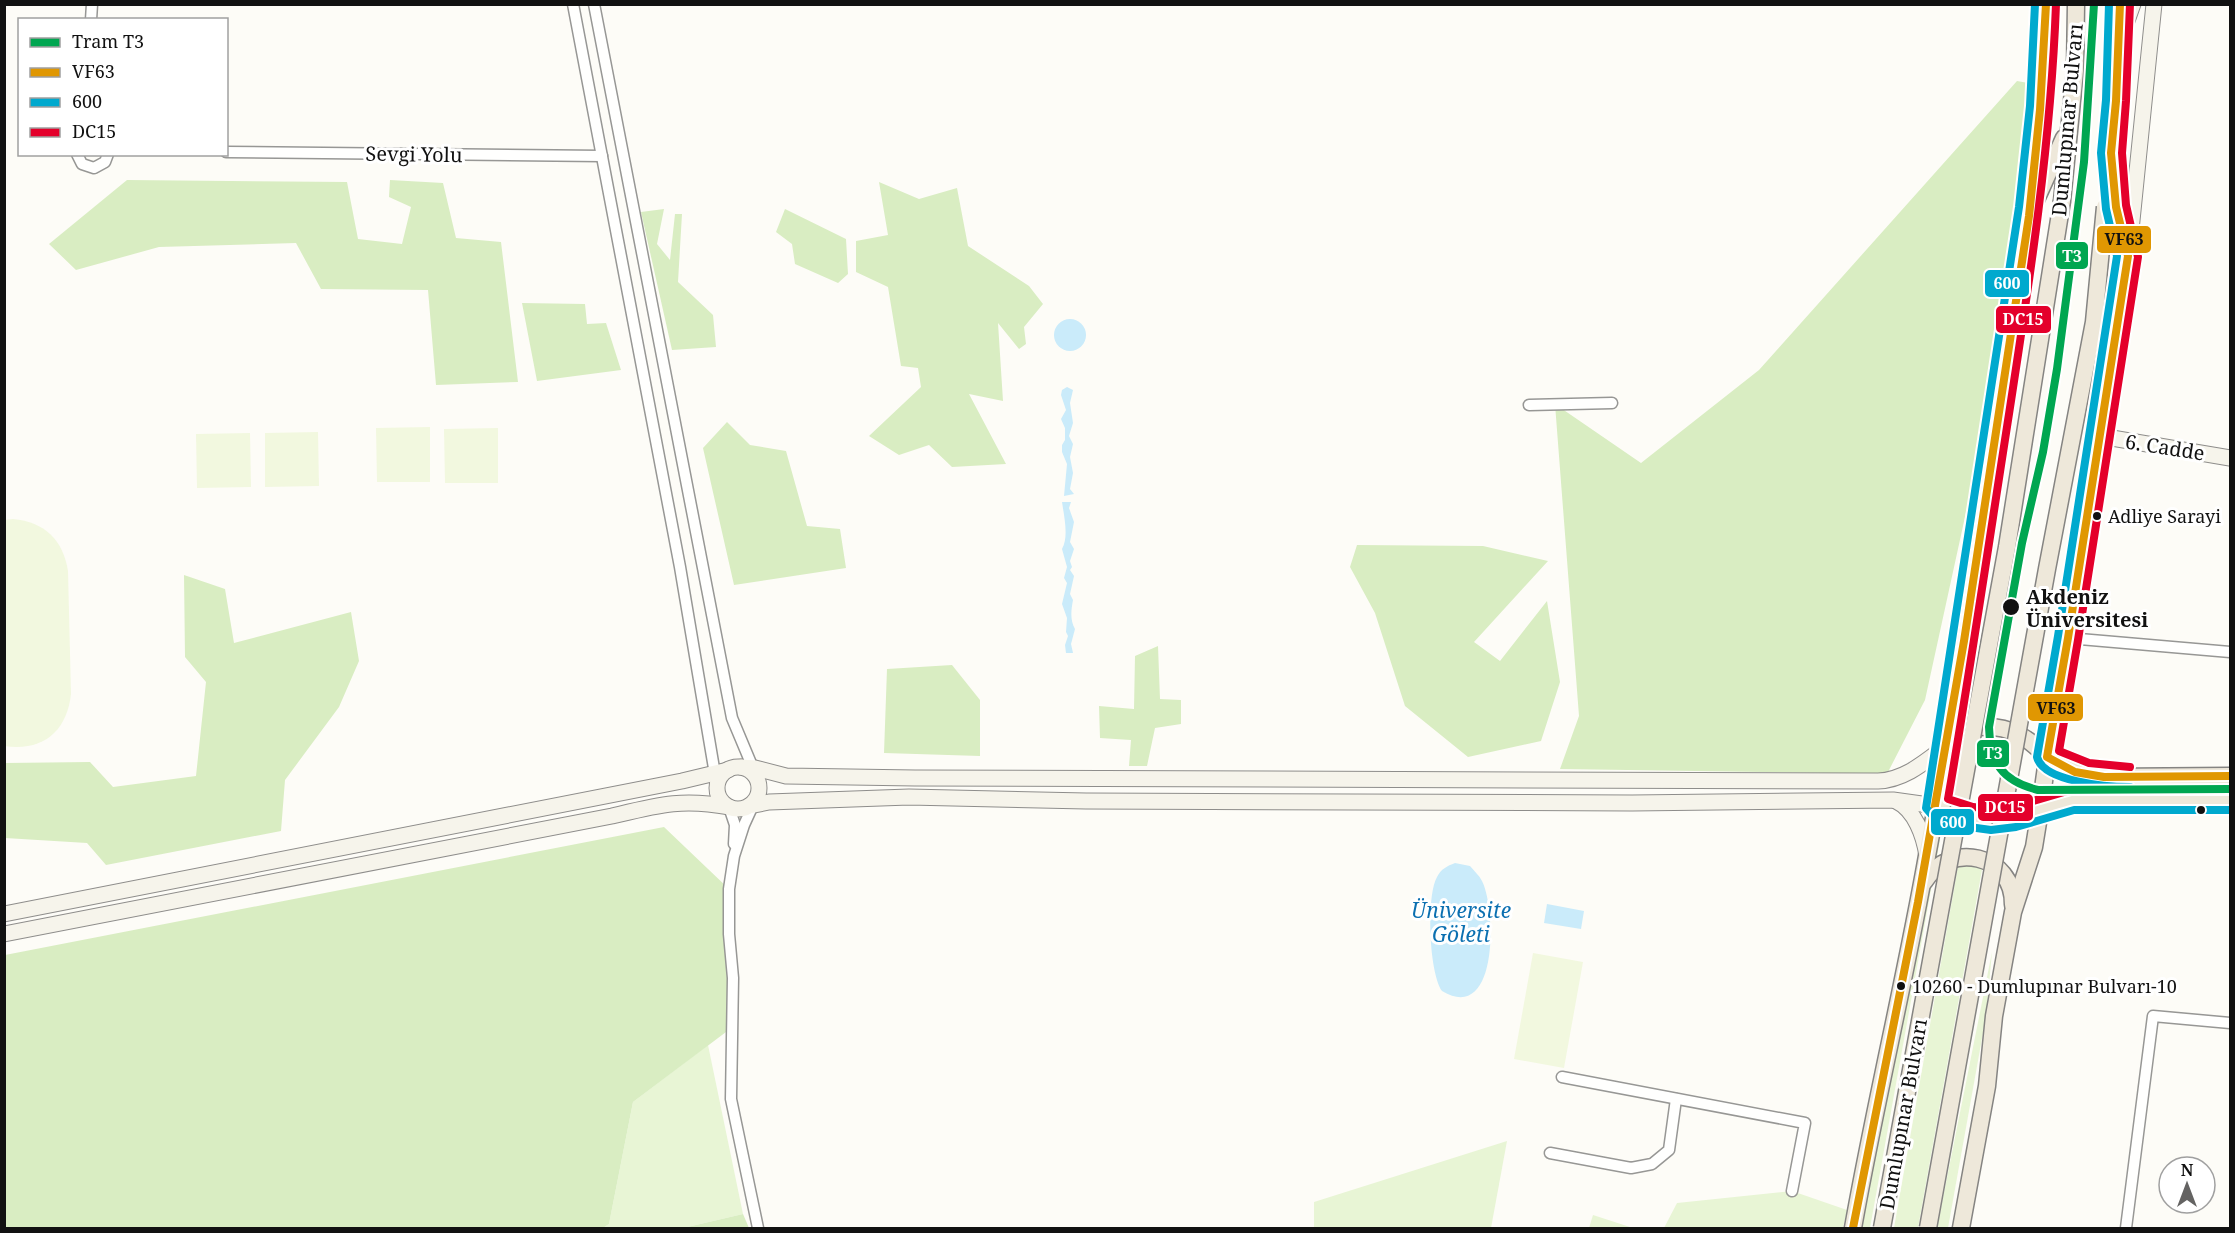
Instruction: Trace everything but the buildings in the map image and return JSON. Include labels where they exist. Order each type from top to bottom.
[{"type":"main road","points":[[1852,1228],[1922,885],[2019,289],[2039,128],[2046,4]]},
{"type":"main road","name":"Dumlupınar Bulvarı","points":[[1882,1228],[2007,547],[2062,201],[2075,70],[2076,4]]},
{"type":"main road","points":[[1928,1228],[2094,322],[2111,153],[2120,4]]},
{"type":"main road","points":[[2027,219],[2070,123]]},
{"type":"main road","points":[[1961,1228],[1987,1086],[1994,1016],[2013,912],[2034,847],[2128,256],[2116,207],[2111,153]]},
{"type":"main road","points":[[1946,746],[1961,732],[1977,727],[1989,727],[2015,732],[2047,757],[2075,772],[2104,777],[2230,776]]},
{"type":"main road","points":[[1936,806],[1971,817],[1991,820],[2014,818],[2072,800],[2230,800]]},
{"type":"main road","points":[[1922,885],[1929,874],[1945,861],[1965,856],[1979,858],[1992,864],[2002,873],[2013,898],[2013,912]]},
{"type":"street","points":[[573,4],[680,567],[735,774],[758,795],[752,804],[734,856]]},
{"type":"street","points":[[594,4],[732,718],[735,774],[719,799],[729,807],[735,825],[734,856],[729,890],[734,1026],[730,1064],[731,1099],[758,1228]]},
{"type":"street","points":[[2119,43],[2133,4]]},
{"type":"street","points":[[2128,256],[2154,4]]},
{"type":"street","name":"Sevgi Yolu","points":[[228,152],[602,156]]},
{"type":"street","points":[[78,156],[82,164],[94,168],[105,162],[107,156]]},
{"type":"street","points":[[1528,405],[1612,403]]},
{"type":"street","name":"6. Cadde","points":[[2100,436],[2230,458]]},
{"type":"street","points":[[2068,638],[2230,652]]},
{"type":"street","points":[[4,914],[735,774],[915,778],[1888,781],[1905,774],[1946,746]]},
{"type":"street","points":[[1467,779],[1475,782],[1479,791],[1475,799],[1467,802]]},
{"type":"street","points":[[1728,801],[1729,782]]},
{"type":"street","points":[[4,934],[612,816],[670,802],[706,803],[742,809],[752,804],[769,802],[909,797],[1086,801],[1632,803],[1893,800],[1936,806]]},
{"type":"street","points":[[1893,800],[1908,809],[1924,840],[1927,856]]},
{"type":"street","points":[[2126,1228],[2153,1016],[2230,1023]]},
{"type":"street","points":[[1562,1077],[1805,1123],[1792,1191]]},
{"type":"street","points":[[1550,1153],[1631,1168],[1652,1164],[1669,1150],[1676,1099]]},
{"type":"green space","points":[[2017,81],[2034,84],[2001,352],[1925,700],[1887,774],[1560,769],[1579,716],[1555,404],[1641,463],[1759,370]]},
{"type":"green space","points":[[127,180],[347,182],[358,239],[402,244],[411,207],[389,197],[390,180],[443,183],[456,238],[501,242],[518,382],[436,385],[428,290],[321,289],[296,243],[159,247],[76,270],[49,244]]},
{"type":"green space","points":[[879,182],[919,199],[957,188],[968,246],[1029,286],[1043,304],[1024,327],[1026,344],[1019,349],[998,323],[1003,401],[969,394],[1006,464],[952,467],[929,445],[899,455],[869,436],[921,387],[918,368],[901,366],[888,287],[856,272],[856,241],[888,235]]},
{"type":"green space","points":[[664,209],[657,244],[670,260],[675,214],[682,214],[678,282],[713,315],[716,347],[672,350],[641,212]]},
{"type":"green space","points":[[785,209],[846,239],[848,274],[838,283],[795,264],[792,244],[776,232]]},
{"type":"green space","points":[[522,303],[585,304],[587,324],[606,323],[621,370],[537,381]]},
{"type":"green space","points":[[727,422],[750,445],[786,451],[807,526],[840,529],[846,568],[734,585],[703,448]]},
{"type":"green space","points":[[430,427],[430,482],[377,482],[376,428]]},
{"type":"green space","points":[[498,428],[498,483],[445,483],[444,429]]},
{"type":"green space","points":[[318,432],[319,486],[265,487],[265,433]]},
{"type":"green space","points":[[250,433],[251,487],[197,488],[196,434]]},
{"type":"green space","points":[[13,519],[34,524],[51,534],[66,560],[71,694],[64,719],[51,736],[30,746],[18,747],[4,746],[4,520]]},
{"type":"green space","points":[[1357,545],[1483,546],[1548,561],[1474,642],[1500,661],[1547,601],[1560,682],[1541,741],[1468,757],[1405,706],[1375,613],[1350,567]]},
{"type":"green space","points":[[184,575],[225,589],[234,643],[351,612],[359,661],[339,707],[285,780],[281,831],[106,865],[87,843],[5,838],[5,763],[90,762],[113,787],[196,776],[206,682],[185,657]]},
{"type":"green space","points":[[1158,646],[1160,699],[1181,700],[1181,724],[1155,728],[1147,766],[1129,766],[1131,740],[1100,738],[1099,706],[1134,709],[1135,656]]},
{"type":"green space","points":[[952,665],[980,700],[980,756],[884,753],[887,669]]},
{"type":"green space","points":[[664,827],[729,889],[734,1026],[633,1102],[609,1224],[603,1228],[5,1228],[5,955]]},
{"type":"green space","points":[[1935,835],[1940,840],[1870,1228],[1861,1228]]},
{"type":"green space","points":[[1959,861],[1983,864],[1918,1228],[1894,1228]]},
{"type":"green space","points":[[1992,952],[1986,1016],[1948,1228],[1937,1228]]},
{"type":"green space","points":[[1533,953],[1583,962],[1564,1068],[1514,1059]]},
{"type":"green space","points":[[708,1045],[743,1214],[683,1228],[603,1228],[609,1224],[633,1102]]},
{"type":"green space","points":[[1507,1141],[1491,1228],[1314,1228],[1314,1202]]},
{"type":"green space","points":[[1792,1191],[1847,1210],[1843,1228],[1664,1228],[1677,1203]]},
{"type":"green space","points":[[743,1214],[749,1228],[683,1228]]},
{"type":"green space","points":[[1593,1215],[1633,1228],[1589,1228]]},
{"type":"water","points":[[1070,319],[1082,323],[1086,335],[1082,347],[1070,351],[1058,347],[1054,335],[1058,323]]},
{"type":"water","points":[[1067,387],[1073,390],[1070,403],[1073,423],[1069,436],[1073,444],[1070,457],[1073,473],[1070,489],[1074,494],[1064,496],[1067,464],[1062,452],[1065,428],[1061,419],[1066,410],[1061,395],[1062,390]]},
{"type":"water","points":[[1062,502],[1071,502],[1069,508],[1074,522],[1070,542],[1074,549],[1070,561],[1072,567],[1070,570],[1074,576],[1070,594],[1073,600],[1071,615],[1075,629],[1071,644],[1073,653],[1066,653],[1067,618],[1062,604],[1067,583],[1064,578],[1067,567],[1062,549],[1066,533]]},
{"type":"water","name":"Üniversite Göleti","points":[[1455,863],[1470,866],[1481,879],[1487,895],[1490,914],[1489,959],[1483,978],[1474,992],[1461,997],[1442,991],[1434,968],[1430,934],[1431,900],[1437,877],[1440,872]]},
{"type":"water","points":[[1547,904],[1584,911],[1581,929],[1544,923]]},
{"type":"tram line","name":"T3","points":[[2094,4],[2084,162],[2057,369],[2043,452],[2022,543],[1989,727],[1990,740],[2000,769],[2015,781],[2038,790],[2230,789]]},
{"type":"transit line","name":"600","points":[[2035,4],[2030,106],[2019,207],[1926,808],[1933,816],[1969,827],[1991,830],[2016,827],[2074,810],[2230,810]]},
{"type":"transit line","name":"VF63","points":[[1853,1228],[1918,902],[1964,641],[2029,216],[2040,110],[2046,4]]},
{"type":"transit line","name":"DC15","points":[[2056,4],[2050,107],[2032,261],[1948,799],[1973,807],[1991,809],[2012,807],[2071,790],[2230,790]]},
{"type":"transit line","name":"600","points":[[2109,4],[2106,100],[2101,153],[2106,209],[2117,256],[2037,757],[2042,765],[2051,772],[2063,777],[2092,784],[2130,787]]},
{"type":"transit line","name":"VF63","points":[[2120,4],[2116,101],[2111,153],[2116,207],[2128,256],[2047,757],[2075,772],[2104,777],[2230,776]]},
{"type":"transit line","name":"DC15","points":[[2130,4],[2122,153],[2126,205],[2138,257],[2059,751],[2089,763],[2130,767]]},
{"type":"place","name":"Adliye Sarayi","points":[[2097,516]]},
{"type":"place","name":"Akdeniz Üniversitesi","points":[[2011,607]]},
{"type":"place","name":"10260 - Dumlupınar Bulvarı-10","points":[[1901,986]]}]
